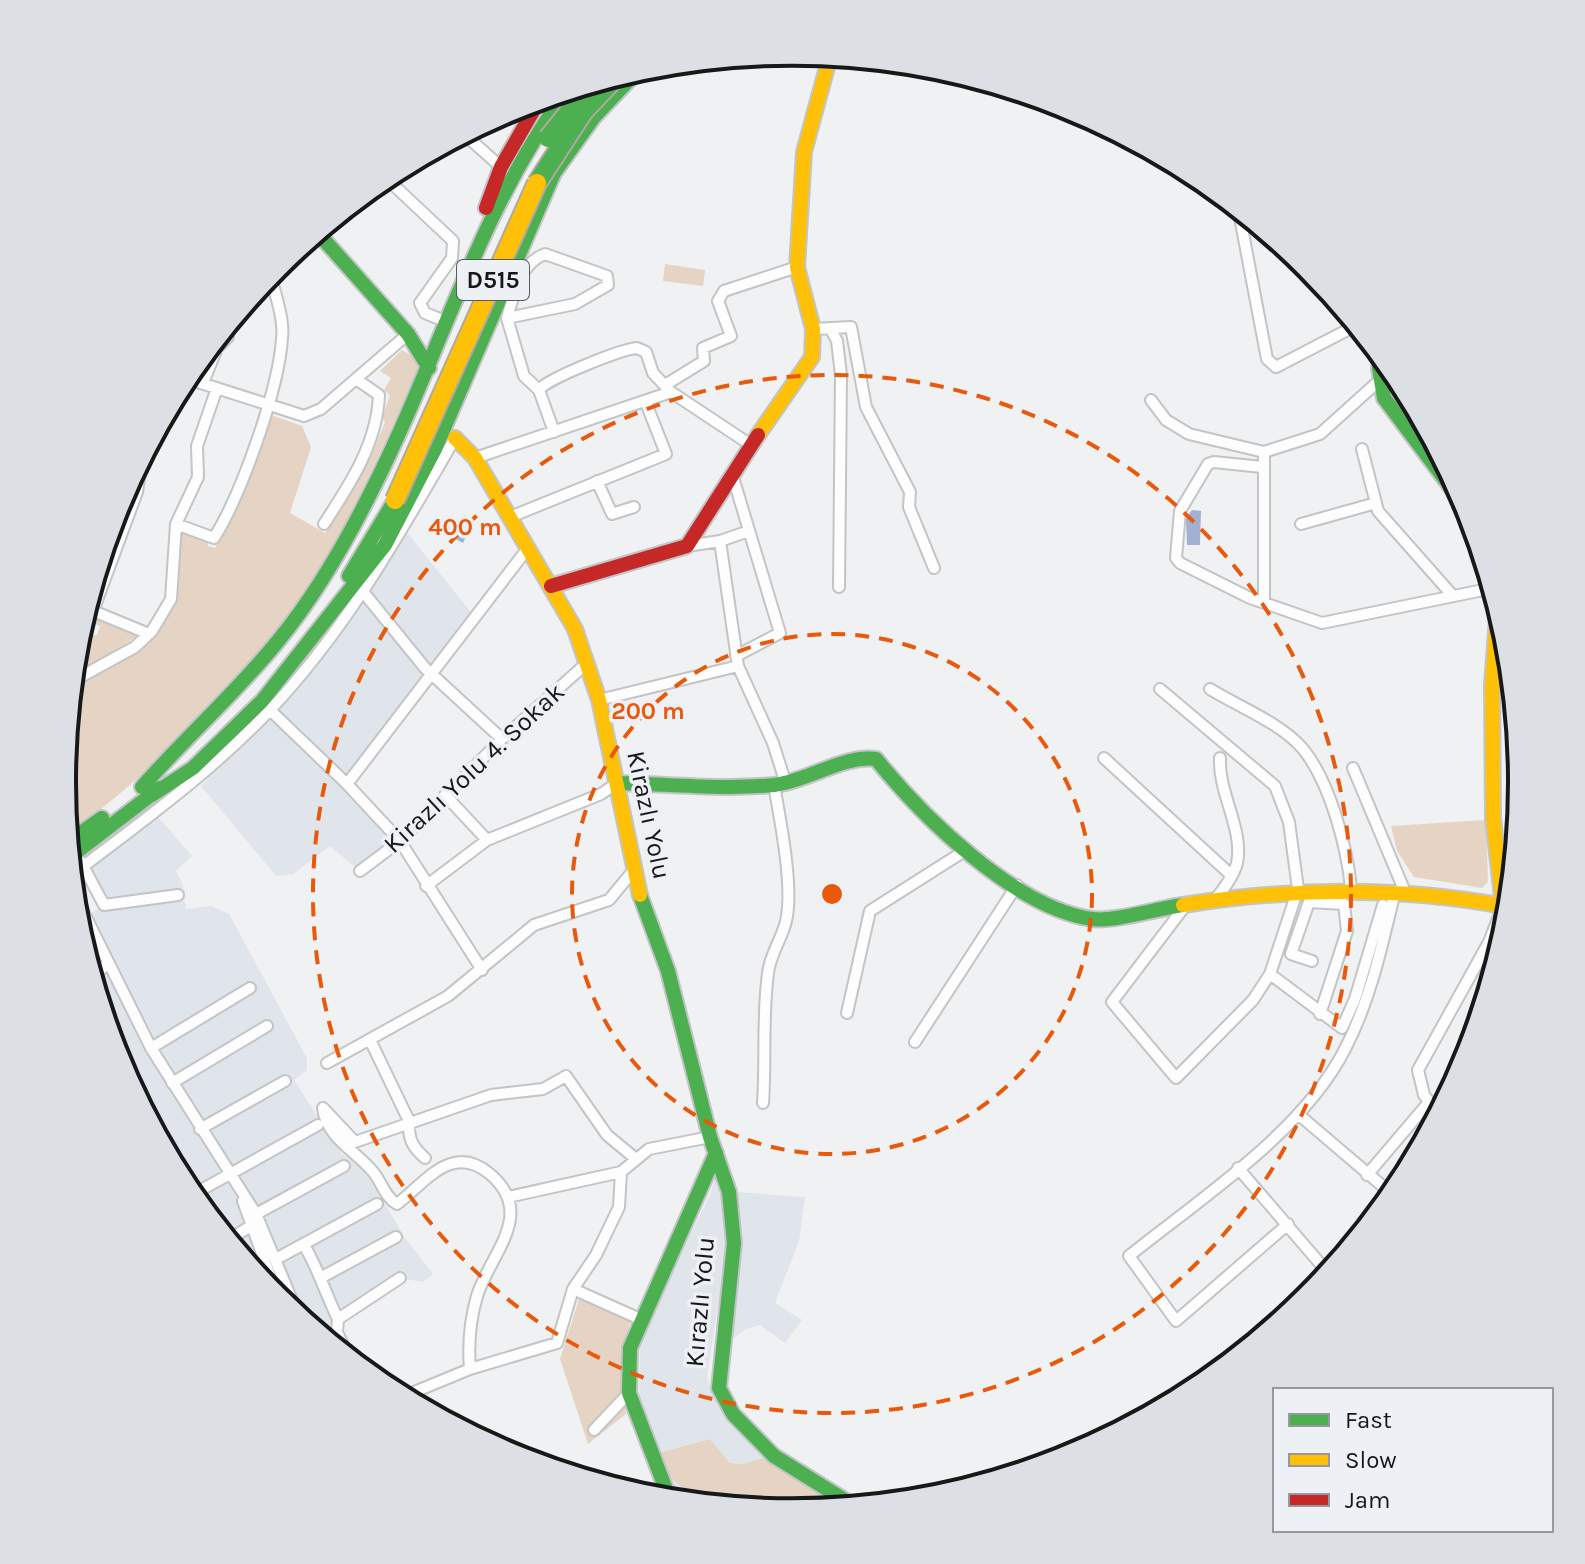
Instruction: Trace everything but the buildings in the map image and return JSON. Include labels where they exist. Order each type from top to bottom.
[{"type":"main road","points":[[551,586],[687,546],[812,357],[821,328],[797,267],[804,152],[827,67]]},
{"type":"main road","points":[[147,791],[193,768],[243,720],[360,587],[435,449],[537,206],[562,160],[615,88]]},
{"type":"main road","name":"D515","points":[[80,850],[234,719],[300,643],[350,575],[390,497],[544,168],[568,130],[610,89]]},
{"type":"main road","points":[[588,96],[594,105],[594,117]]},
{"type":"main road","name":"D515","points":[[390,497],[535,159],[578,99]]},
{"type":"main road","points":[[467,271],[526,149],[556,106]]},
{"type":"main road","points":[[147,791],[263,659],[313,593],[372,491],[445,329],[501,167],[530,116]]},
{"type":"main road","points":[[324,240],[408,334],[429,368]]},
{"type":"main road","points":[[408,334],[428,339],[445,329]]},
{"type":"main road","points":[[1380,372],[1384,398],[1436,467]]},
{"type":"main road","points":[[435,449],[442,440],[455,438],[457,396]]},
{"type":"main road","name":"Kirazlı Yolu","points":[[455,438],[475,458],[551,586],[587,663],[599,700],[633,871],[668,971],[713,1145]]},
{"type":"main road","points":[[1493,635],[1493,820],[1500,888]]},
{"type":"main road","points":[[617,783],[780,784],[860,757],[876,759],[930,821],[966,850],[1017,885],[1067,912],[1093,919],[1298,889],[1351,888],[1394,896],[1456,895],[1498,905]]},
{"type":"main road","points":[[665,1486],[629,1393],[630,1348],[640,1319],[660,1284],[713,1145]]},
{"type":"main road","name":"Kırazlı Yolu","points":[[713,1145],[729,1192],[734,1243],[719,1388],[733,1414],[774,1456],[838,1496]]},
{"type":"street","points":[[473,142],[501,167]]},
{"type":"street","points":[[395,187],[453,241],[452,258],[420,303],[425,313],[445,329]]},
{"type":"street","points":[[1241,225],[1267,359],[1276,367],[1348,330]]},
{"type":"street","points":[[507,318],[575,304],[608,285],[607,276],[545,254],[536,258],[522,276],[507,318],[524,376],[539,390],[554,432]]},
{"type":"street","points":[[475,458],[646,403],[704,361],[703,348],[731,336],[718,301],[724,291],[797,267]]},
{"type":"street","points":[[176,524],[214,538],[233,508],[279,367],[283,334],[274,289]]},
{"type":"street","points":[[821,328],[851,327],[866,407],[910,492],[909,507],[934,568]]},
{"type":"street","points":[[821,328],[837,341],[841,375],[839,587]]},
{"type":"street","points":[[199,382],[304,416],[321,409],[408,334]]},
{"type":"street","points":[[539,390],[544,382],[631,348],[646,352],[653,373],[668,389],[751,445]]},
{"type":"street","points":[[203,383],[207,369]]},
{"type":"street","points":[[324,524],[351,482],[378,421],[379,395],[356,379]]},
{"type":"street","points":[[1151,400],[1166,420],[1189,434],[1264,452],[1320,434],[1381,379]]},
{"type":"street","points":[[85,674],[135,647],[149,634],[171,599],[176,524],[198,477],[197,446],[217,388]]},
{"type":"street","points":[[510,517],[666,454],[646,403]]},
{"type":"street","points":[[80,851],[187,787],[270,710],[418,507],[455,438]]},
{"type":"street","points":[[1362,449],[1378,511],[1453,596]]},
{"type":"street","points":[[1264,452],[1264,601]]},
{"type":"street","points":[[1262,467],[1208,464],[1180,511],[1176,558],[1195,572],[1310,620],[1330,623],[1482,590]]},
{"type":"street","points":[[599,700],[737,661],[780,633],[732,474]]},
{"type":"street","points":[[597,481],[612,514],[634,507]]},
{"type":"street","points":[[1301,524],[1376,503]]},
{"type":"street","points":[[687,546],[720,541],[749,531]]},
{"type":"street","points":[[720,541],[737,661],[773,743],[780,784],[787,919],[768,972],[762,1046],[766,1067],[763,1103]]},
{"type":"street","points":[[347,784],[528,548]]},
{"type":"street","points":[[360,587],[431,671],[502,739]]},
{"type":"street","points":[[97,612],[149,634]]},
{"type":"street","name":"Kirazlı Yolu 4. Sokak","points":[[360,871],[400,841],[502,739],[587,663]]},
{"type":"street","points":[[1160,689],[1275,786],[1289,822],[1298,889],[1270,974],[1253,1000],[1176,1078],[1112,1002],[1185,906]]},
{"type":"street","points":[[1210,689],[1275,727],[1302,748],[1318,771],[1347,855],[1351,888]]},
{"type":"street","points":[[270,710],[347,784],[400,841],[482,970]]},
{"type":"street","points":[[1104,758],[1231,875]]},
{"type":"street","points":[[1214,901],[1237,863],[1233,825],[1219,776],[1220,758]]},
{"type":"street","points":[[1288,1224],[1176,1321],[1129,1256],[1238,1168],[1298,1114],[1327,1079],[1362,1013],[1394,896],[1353,768]]},
{"type":"street","points":[[426,886],[487,840],[601,794],[617,783]]},
{"type":"street","points":[[445,795],[487,840]]},
{"type":"street","points":[[847,1013],[870,911],[966,850]]},
{"type":"street","points":[[82,869],[104,905],[178,895]]},
{"type":"street","points":[[327,1063],[371,1042],[448,996],[534,925],[609,900],[633,871]]},
{"type":"street","points":[[915,1042],[1017,885]]},
{"type":"street","points":[[1270,974],[1342,1028],[1394,896]]},
{"type":"street","points":[[1312,961],[1291,954],[1309,902],[1344,904],[1347,931],[1320,1014]]},
{"type":"street","points":[[92,931],[151,1048],[239,1192],[256,1214],[288,1290]]},
{"type":"street","points":[[1432,1105],[1419,1084],[1418,1070],[1491,938]]},
{"type":"street","points":[[102,969],[108,964]]},
{"type":"street","points":[[151,1048],[250,988]]},
{"type":"street","points":[[172,1083],[267,1026]]},
{"type":"street","points":[[371,1042],[409,1121],[408,1135],[414,1149],[425,1158]]},
{"type":"street","points":[[470,1369],[473,1312],[478,1293],[508,1235],[508,1197],[500,1182],[479,1165],[460,1162],[436,1168],[397,1204],[390,1200],[372,1170],[337,1137],[322,1111],[326,1107],[355,1142],[491,1095],[543,1089],[566,1076],[607,1135],[636,1159]]},
{"type":"street","points":[[200,1129],[285,1081]]},
{"type":"street","points":[[1367,1175],[1429,1102]]},
{"type":"street","points":[[1298,1114],[1383,1187]]},
{"type":"street","points":[[203,1189],[318,1125]]},
{"type":"street","points":[[508,1197],[621,1172],[649,1149],[713,1145]]},
{"type":"street","points":[[256,1214],[344,1166]]},
{"type":"street","points":[[1238,1168],[1321,1265]]},
{"type":"street","points":[[417,1391],[470,1369],[557,1343],[573,1289],[596,1255],[619,1207],[621,1172]]},
{"type":"street","points":[[239,1192],[263,1263]]},
{"type":"street","points":[[276,1259],[377,1204]]},
{"type":"street","points":[[238,1234],[251,1226]]},
{"type":"street","points":[[322,1277],[396,1237]]},
{"type":"street","points":[[304,1245],[322,1277],[321,1287],[338,1319],[338,1335]]},
{"type":"street","points":[[338,1319],[400,1278]]},
{"type":"street","points":[[573,1289],[640,1319]]},
{"type":"street","points":[[594,1430],[629,1393]]},
{"type":"shaded area","points":[[665,264],[705,270],[703,286],[663,281]]},
{"type":"shaded area","points":[[402,350],[414,357],[419,369],[355,505],[308,586],[250,663],[181,738],[109,803],[78,826],[78,735],[84,680],[138,649],[173,602],[178,584],[179,530],[208,540],[208,546],[215,548],[234,512],[268,414],[302,426],[311,447],[290,513],[325,533],[371,457],[385,422],[382,418],[390,395],[384,390],[391,378],[380,371]]},
{"type":"shaded area","points":[[405,530],[474,616],[347,784],[270,710]]},
{"type":"shaded area","points":[[96,616],[141,634],[86,669],[92,635],[97,635],[100,626],[95,623]]},
{"type":"shaded area","points":[[271,715],[393,840],[356,868],[330,846],[293,874],[276,876],[201,786]]},
{"type":"shaded area","points":[[154,812],[192,856],[176,871],[183,885],[186,909],[211,906],[229,914],[307,1058],[307,1070],[294,1080],[342,1154],[364,1168],[405,1238],[433,1274],[423,1282],[400,1278],[338,1319],[305,1245],[276,1259],[256,1214],[269,1270],[254,1254],[224,1218],[172,1140],[131,1056],[114,1012],[90,922],[89,915],[104,905],[84,865]]},
{"type":"shaded area","points":[[1486,820],[1488,882],[1482,888],[1414,877],[1397,851],[1391,826]]},
{"type":"shaded area","points":[[717,1171],[729,1215],[729,1234],[707,1377],[712,1395],[763,1458],[743,1464],[730,1463],[710,1439],[658,1453],[639,1413],[640,1337],[710,1195]]},
{"type":"shaded area","points":[[736,1192],[805,1197],[799,1241],[775,1303],[802,1320],[785,1343],[760,1325],[746,1329],[725,1344],[742,1237]]},
{"type":"shaded area","points":[[304,1249],[334,1322],[328,1326],[290,1292],[279,1260]]},
{"type":"shaded area","points":[[579,1299],[631,1321],[621,1367],[626,1414],[588,1444],[560,1359]]},
{"type":"shaded area","points":[[710,1439],[730,1463],[743,1464],[763,1458],[823,1497],[746,1496],[686,1490],[669,1475],[658,1453]]},
{"type":"shaded area","points":[[670,1477],[693,1491],[674,1488]]},
{"type":"water","points":[[1192,510],[1201,511],[1200,545],[1187,545],[1186,518]]},
{"type":"water","points":[[464,515],[474,521],[463,543],[452,537]]},
{"type":"traffic: fast","points":[[152,795],[193,768],[262,701],[385,545],[435,449],[554,173],[594,117],[623,87]]},
{"type":"traffic: fast","points":[[537,183],[583,112],[602,91]]},
{"type":"traffic: fast","points":[[548,138],[579,99]]},
{"type":"traffic: fast","points":[[142,787],[262,660],[292,624],[329,569],[396,441],[483,237],[535,138],[557,106]]},
{"type":"traffic: fast","points":[[324,240],[408,334],[429,368]]},
{"type":"traffic: fast","points":[[1380,372],[1384,398],[1436,467]]},
{"type":"traffic: fast","points":[[349,576],[395,500]]},
{"type":"traffic: fast","points":[[617,783],[715,787],[774,785],[800,779],[838,764],[876,759],[919,807],[973,857],[1032,898],[1092,919],[1125,917],[1183,905]]},
{"type":"traffic: fast","points":[[80,849],[160,788]]},
{"type":"traffic: fast","points":[[79,835],[102,818]]},
{"type":"traffic: fast","points":[[640,895],[668,971],[710,1137],[729,1192],[734,1243],[719,1388],[733,1414],[774,1456],[838,1496]]},
{"type":"traffic: fast","points":[[665,1486],[629,1393],[630,1348],[716,1153]]},
{"type":"traffic: slow","points":[[758,435],[812,357],[813,329],[797,267],[804,152],[827,67]]},
{"type":"traffic: slow","points":[[395,500],[537,183]]},
{"type":"traffic: slow","points":[[455,438],[475,458],[575,629],[599,700],[640,895]]},
{"type":"traffic: slow","points":[[1495,643],[1492,685],[1493,818],[1501,885]]},
{"type":"traffic: slow","points":[[1183,905],[1264,895],[1383,892],[1498,905]]},
{"type":"traffic: jam","points":[[486,208],[501,167],[530,116]]},
{"type":"traffic: jam","points":[[551,586],[687,546],[758,435]]}]
